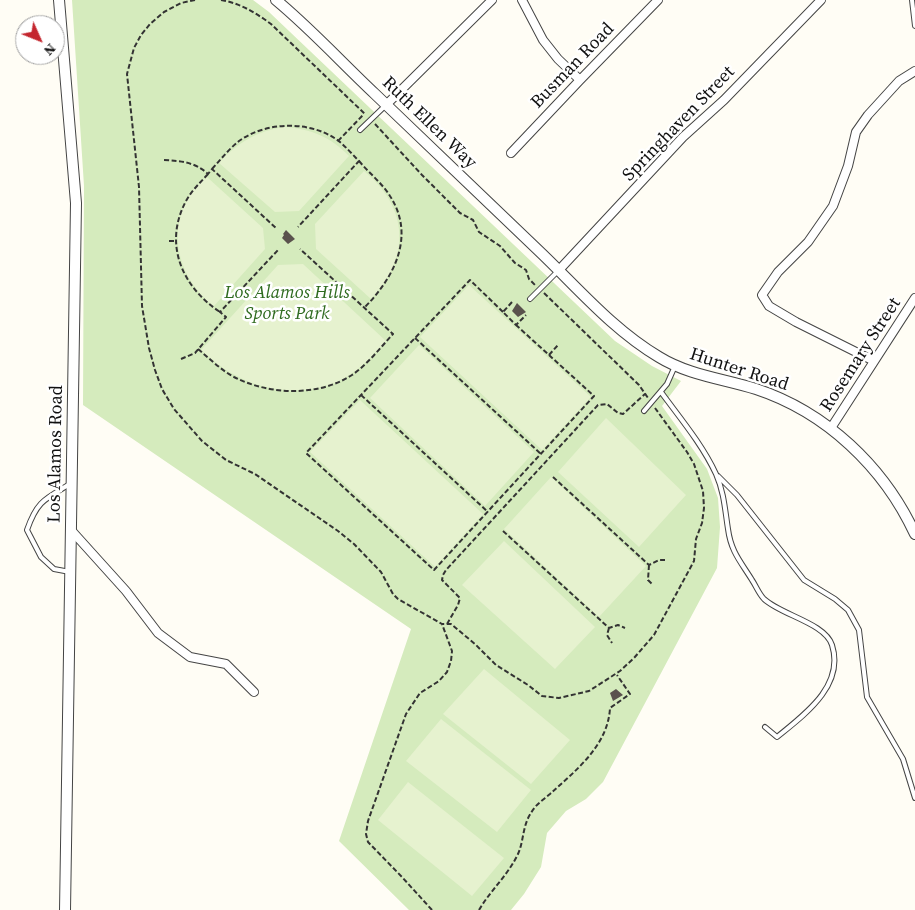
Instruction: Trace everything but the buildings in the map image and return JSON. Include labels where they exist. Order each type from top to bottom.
[{"type":"street","name":"Los Alamos Road","points":[[59,0],[76,203],[65,910]]},
{"type":"street","name":"Ruth Ellen Way","points":[[276,0],[559,270]]},
{"type":"street","points":[[386,105],[492,0]]},
{"type":"street","points":[[522,0],[543,40],[558,59],[580,80]]},
{"type":"street","name":"Busman Road","points":[[511,154],[658,0]]},
{"type":"street","name":"Springhaven Street","points":[[559,270],[684,138],[724,100],[820,0]]},
{"type":"street","points":[[874,361],[789,318],[769,306],[762,295],[778,272],[808,242],[833,206],[848,166],[856,132],[868,115],[899,81],[915,71]]},
{"type":"street","name":"Hunter Road","points":[[559,270],[614,325],[657,356],[675,366],[756,389],[788,402],[831,428],[853,447],[876,472],[895,498],[915,534]]},
{"type":"street","name":"Rosemary Street","points":[[831,428],[915,298]]},
{"type":"street","points":[[71,530],[126,591],[158,633],[190,657],[226,664],[254,692]]},
{"type":"lane","points":[[912,0],[915,26]]},
{"type":"lane","points":[[360,130],[386,105]]},
{"type":"lane","points":[[530,299],[559,270]]},
{"type":"lane","points":[[644,411],[667,384],[675,366]]},
{"type":"lane","points":[[661,392],[704,452],[716,474],[725,500],[728,531],[736,557],[764,599],[824,633],[832,644],[834,658],[833,673],[827,688],[818,700],[807,712],[777,737],[766,728]]},
{"type":"lane","points":[[716,474],[737,495],[804,580],[835,599],[848,610],[859,630],[867,697],[904,759],[915,798]]},
{"type":"lane","points":[[70,572],[54,569],[42,557],[27,530],[33,513],[42,501],[72,484]]},
{"type":"path","points":[[195,0],[181,3],[164,12],[150,24],[134,48],[127,74],[139,187],[143,314],[149,348],[162,389],[174,409],[202,441],[217,454],[255,474],[338,531],[354,544],[381,572],[393,594],[398,599],[442,624],[450,624],[462,632],[496,665],[542,696],[559,698],[588,691],[616,674],[634,658],[654,635],[694,561],[696,540],[702,523],[704,508],[703,491],[694,464],[639,385],[530,279],[526,270],[515,263],[500,246],[479,232],[473,220],[460,212],[422,176],[371,120],[270,24],[240,5],[221,0]]},
{"type":"path","points":[[338,141],[365,114]]},
{"type":"path","points":[[181,359],[195,353],[226,318],[204,300],[189,283],[182,268],[176,241],[178,220],[182,208],[192,192],[239,141],[266,128],[276,126],[303,127],[338,141],[390,195],[396,205],[401,226],[399,253],[392,273],[378,294],[364,308]]},
{"type":"path","points":[[164,160],[185,161],[201,168],[208,174]]},
{"type":"path","points":[[298,227],[359,161]]},
{"type":"path","points":[[212,169],[278,229]]},
{"type":"path","points":[[169,241],[176,241]]},
{"type":"path","points":[[198,349],[221,369],[243,381],[273,390],[292,391],[326,386],[352,375],[393,334],[300,249]]},
{"type":"path","points":[[220,312],[278,250]]},
{"type":"path","points":[[470,280],[516,325],[594,396],[434,570],[306,453],[470,280]]},
{"type":"path","points":[[503,312],[512,302]]},
{"type":"path","points":[[516,325],[526,314]]},
{"type":"path","points":[[415,338],[541,454]]},
{"type":"path","points":[[549,354],[558,345]]},
{"type":"path","points":[[447,624],[460,598],[442,580],[446,570],[598,405],[606,404],[618,413],[623,414],[644,394]]},
{"type":"path","points":[[361,395],[488,512]]},
{"type":"path","points":[[553,477],[649,565]]},
{"type":"path","points":[[503,530],[608,628],[608,635],[612,642]]},
{"type":"path","points":[[649,565],[658,560],[665,560]]},
{"type":"path","points":[[649,565],[647,578],[652,584]]},
{"type":"path","points":[[432,910],[368,842],[366,834],[368,821],[406,714],[420,693],[439,681],[451,661],[452,651],[442,624]]},
{"type":"path","points":[[608,628],[618,625],[624,628]]},
{"type":"path","points":[[479,910],[517,856],[526,821],[532,811],[589,758],[606,729],[610,708],[630,694],[616,674]]},
{"type":"green space","name":"Los Alamos Hills Sports Park","points":[[72,0],[253,0],[269,12],[615,341],[652,366],[681,381],[662,406],[707,469],[718,498],[720,527],[717,568],[603,782],[586,799],[566,811],[547,833],[541,867],[524,894],[511,910],[409,910],[339,841],[411,629],[83,405],[84,186]]},
{"type":"green space","points":[[285,127],[320,135],[342,149],[349,156],[299,211],[275,212],[219,163],[241,143],[266,131]]},
{"type":"green space","points":[[364,171],[379,185],[390,200],[397,217],[399,233],[398,250],[393,267],[384,283],[371,299],[316,249],[315,224]]},
{"type":"green space","points":[[207,177],[263,228],[265,249],[214,306],[202,295],[184,268],[178,237],[179,221],[184,206],[193,191]]},
{"type":"green space","points":[[303,264],[386,341],[361,367],[343,379],[317,388],[302,390],[274,389],[260,386],[230,373],[201,350],[278,265]]},
{"type":"green space","points":[[469,285],[591,397],[542,450],[420,337]]},
{"type":"green space","points":[[419,345],[534,452],[485,506],[370,398]]},
{"type":"green space","points":[[360,400],[483,514],[435,567],[310,452]]},
{"type":"green space","points":[[606,418],[686,495],[639,547],[558,472]]},
{"type":"green space","points":[[551,477],[646,566],[599,617],[504,529]]},
{"type":"green space","points":[[504,541],[595,627],[555,669],[462,585]]},
{"type":"green space","points":[[484,669],[570,740],[531,784],[443,714]]},
{"type":"green space","points":[[441,719],[531,790],[497,832],[406,761]]},
{"type":"green space","points":[[408,782],[504,858],[472,896],[378,820]]}]
